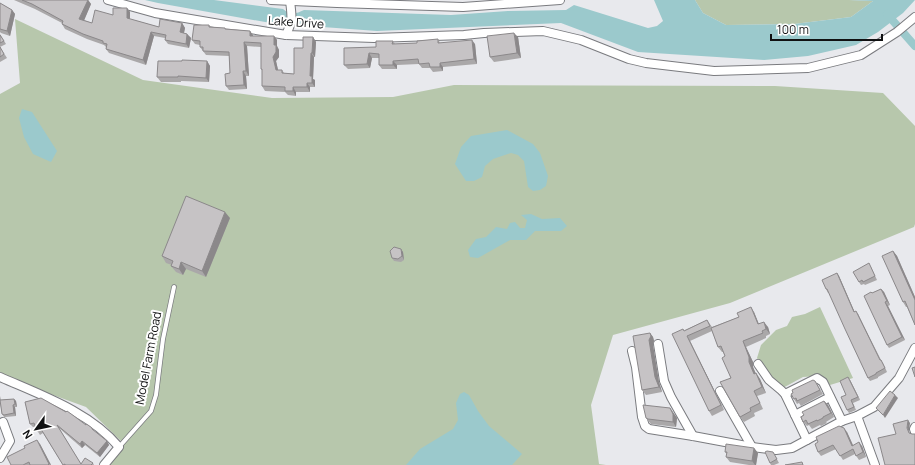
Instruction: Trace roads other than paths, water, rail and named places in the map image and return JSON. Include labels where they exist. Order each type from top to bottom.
[{"type":"street","name":"Lake Drive","points":[[108,0],[155,13],[286,35],[374,38],[464,36],[484,33],[543,31],[581,40],[629,59],[641,62],[714,71],[808,68],[861,55],[898,32],[915,17]]},
{"type":"street","points":[[271,0],[463,4],[560,0]]},
{"type":"street","points":[[286,35],[291,25],[292,16],[290,1]]},
{"type":"street","points":[[658,344],[664,381],[671,397],[693,436]]},
{"type":"street","points":[[632,352],[636,367],[642,417],[645,426],[649,429],[776,450],[792,448],[842,421],[857,416],[874,407],[899,378],[915,348]]},
{"type":"street","points":[[758,364],[769,380],[784,394],[807,440]]},
{"type":"street","points":[[0,377],[67,407],[94,423],[111,437],[119,447]]},
{"type":"street","points":[[784,394],[817,378],[823,382],[842,421]]},
{"type":"street","points":[[720,391],[752,447]]},
{"type":"street","points":[[795,415],[830,397]]},
{"type":"street","points":[[857,416],[875,465]]},
{"type":"street","points":[[0,458],[10,441],[3,422]]},
{"type":"street","points":[[915,427],[915,432]]},
{"type":"street","name":"Model Farm Road","points":[[104,465],[119,447]]},
{"type":"lane","name":"Model Farm Road","points":[[119,447],[151,411],[156,395],[163,339],[174,287]]},
{"type":"water","points":[[145,0],[214,0],[283,9],[293,13],[304,10],[451,15],[508,11],[566,10],[574,5],[648,28],[657,26],[663,21],[654,0],[695,0],[703,13],[726,25],[794,24],[851,17],[873,1],[849,0],[915,0],[903,13],[878,32],[856,45],[808,56],[764,60],[638,52],[561,23],[377,31],[309,26],[287,22],[282,25]]},
{"type":"water","points":[[22,109],[32,112],[57,151],[51,162],[33,154],[24,137],[19,118]]},
{"type":"water","points":[[507,130],[533,144],[540,153],[548,176],[546,186],[540,190],[533,191],[528,187],[524,161],[518,155],[511,153],[493,159],[485,166],[482,177],[474,181],[466,181],[455,164],[461,147],[471,136]]},
{"type":"water","points":[[531,214],[542,219],[560,218],[567,226],[561,231],[535,231],[526,240],[510,240],[478,258],[470,257],[468,250],[476,239],[486,237],[496,227],[507,229],[510,223],[515,222],[520,228],[525,228],[527,220],[521,215]]},
{"type":"water","points":[[464,392],[469,395],[489,426],[522,454],[512,465],[406,465],[420,449],[453,429],[458,420],[456,403],[460,394]]},
{"type":"waterway","points":[[887,14],[915,46]]}]
